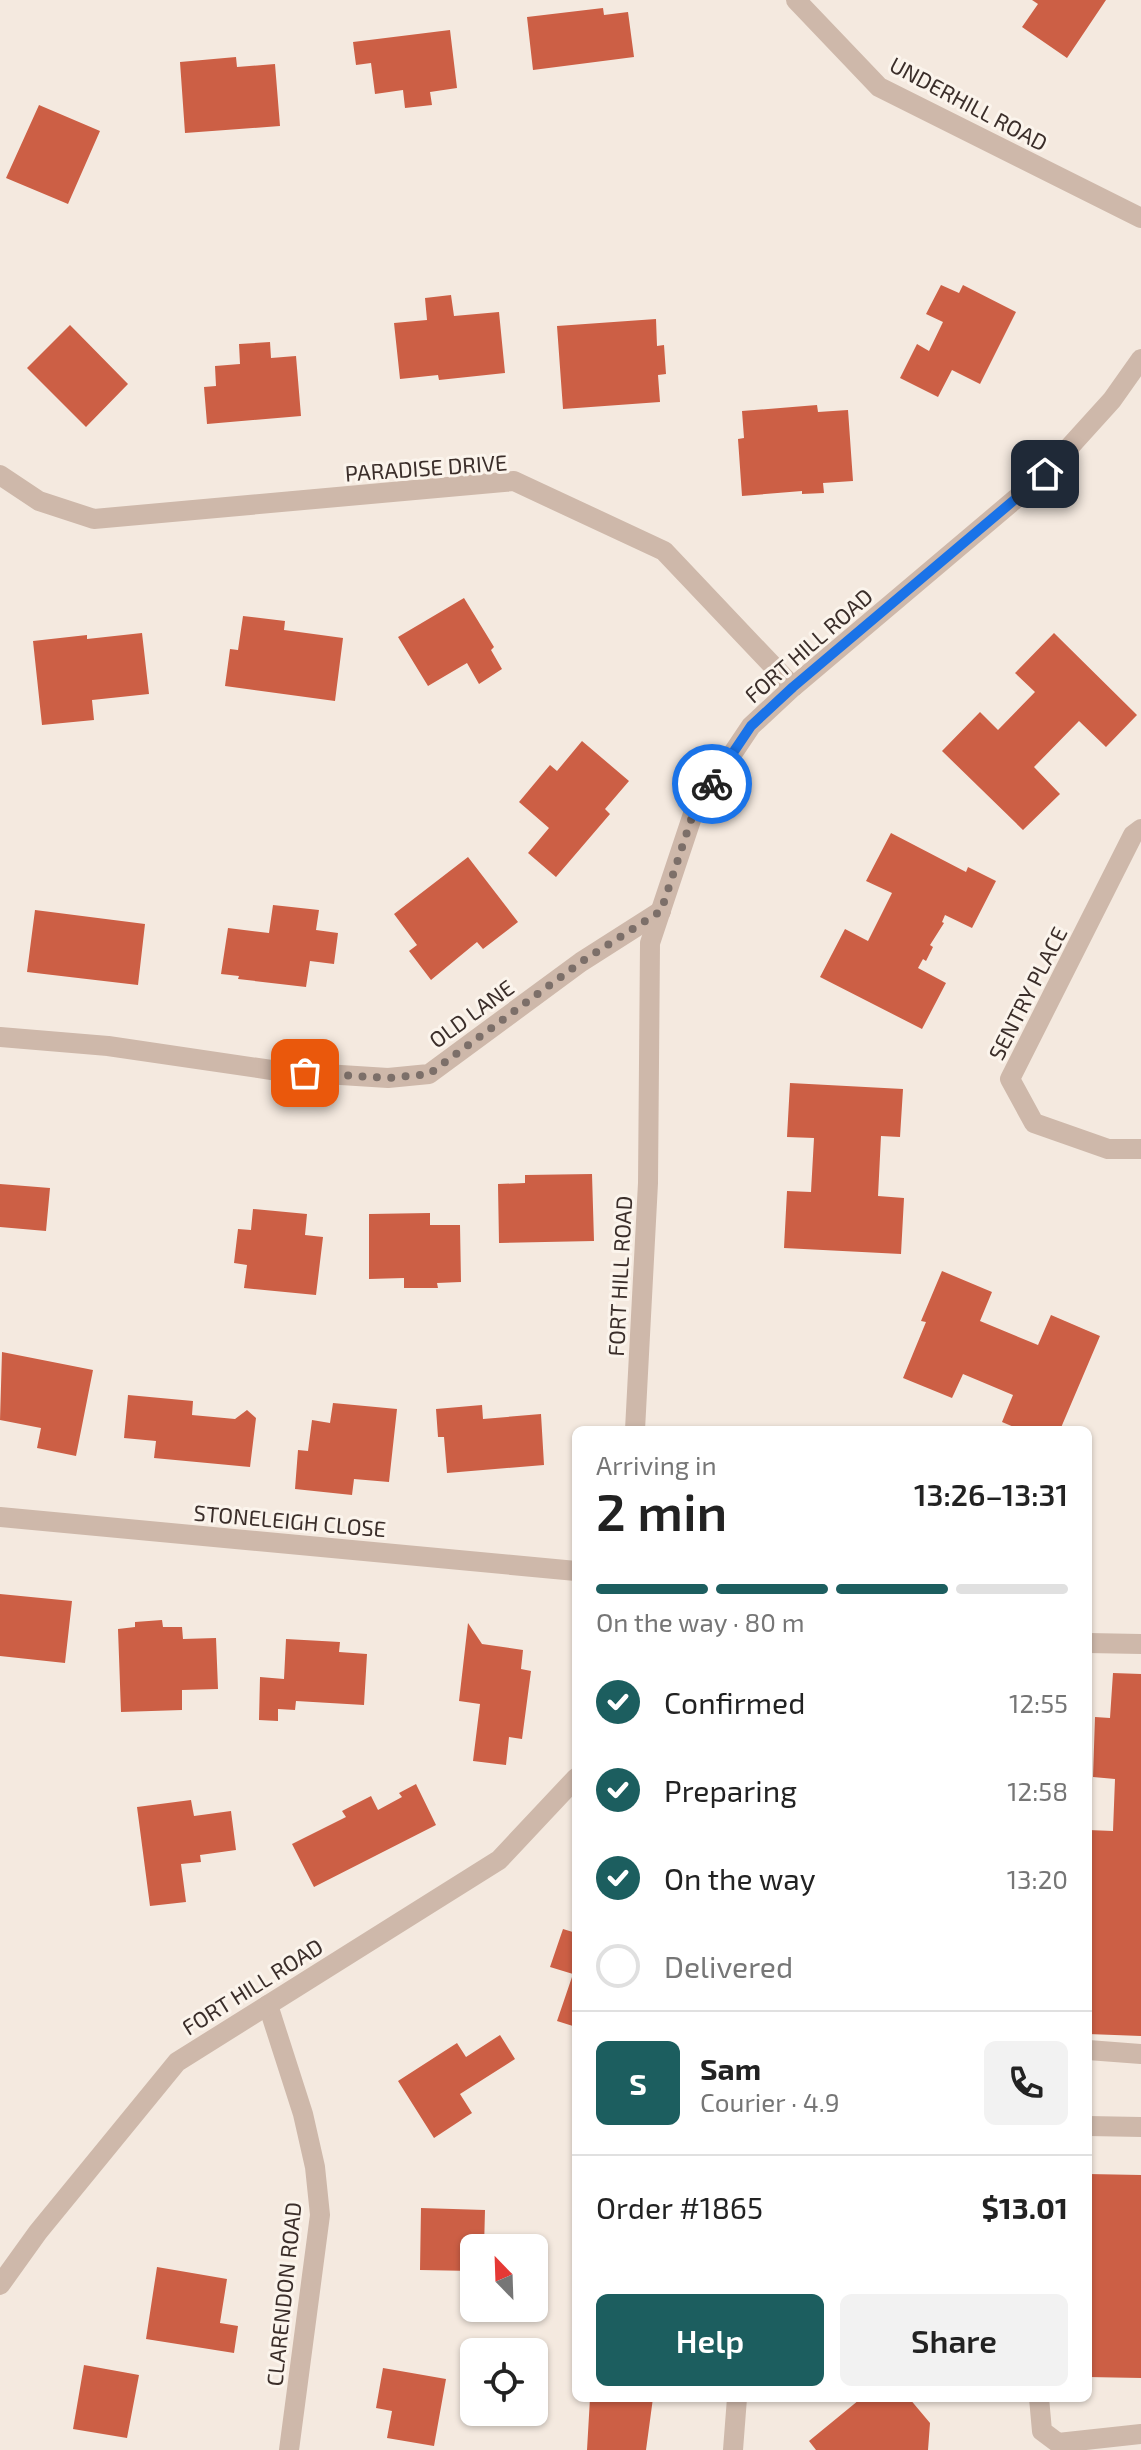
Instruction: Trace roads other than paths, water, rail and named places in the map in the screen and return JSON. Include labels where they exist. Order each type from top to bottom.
[{"type":"street","name":"UNDERHILL ROAD","points":[[796,0],[879,87],[1141,218]]},
{"type":"street","name":"FORT HILL ROAD","points":[[635,1426],[648,1183],[650,943],[694,811],[751,726],[1045,474],[1112,400],[1141,359]]},
{"type":"street","name":"PARADISE DRIVE","points":[[0,475],[39,501],[94,519],[514,481],[664,551],[793,687]]},
{"type":"street","name":"SENTRY PLACE","points":[[1141,829],[1133,835],[1010,1079],[1034,1123],[1108,1149],[1141,1149]]},
{"type":"street","name":"OLD LANE","points":[[0,1037],[108,1046],[278,1071],[388,1078],[429,1074],[581,962],[661,911]]},
{"type":"street","name":"STONELEIGH CLOSE","points":[[0,1517],[572,1571]]},
{"type":"street","points":[[1092,1643],[1141,1644]]},
{"type":"street","name":"FORT HILL ROAD","points":[[0,2285],[38,2232],[177,2062],[499,1860],[572,1782]]},
{"type":"street","name":"CLARENDON ROAD","points":[[268,2005],[306,2127],[315,2167],[320,2215],[289,2450]]},
{"type":"street","points":[[1092,2050],[1141,2054]]},
{"type":"street","points":[[1092,2126],[1141,2127]]},
{"type":"street","points":[[733,2450],[737,2402]]},
{"type":"street","points":[[1039,2402],[1042,2431],[1058,2443],[1141,2434]]}]
